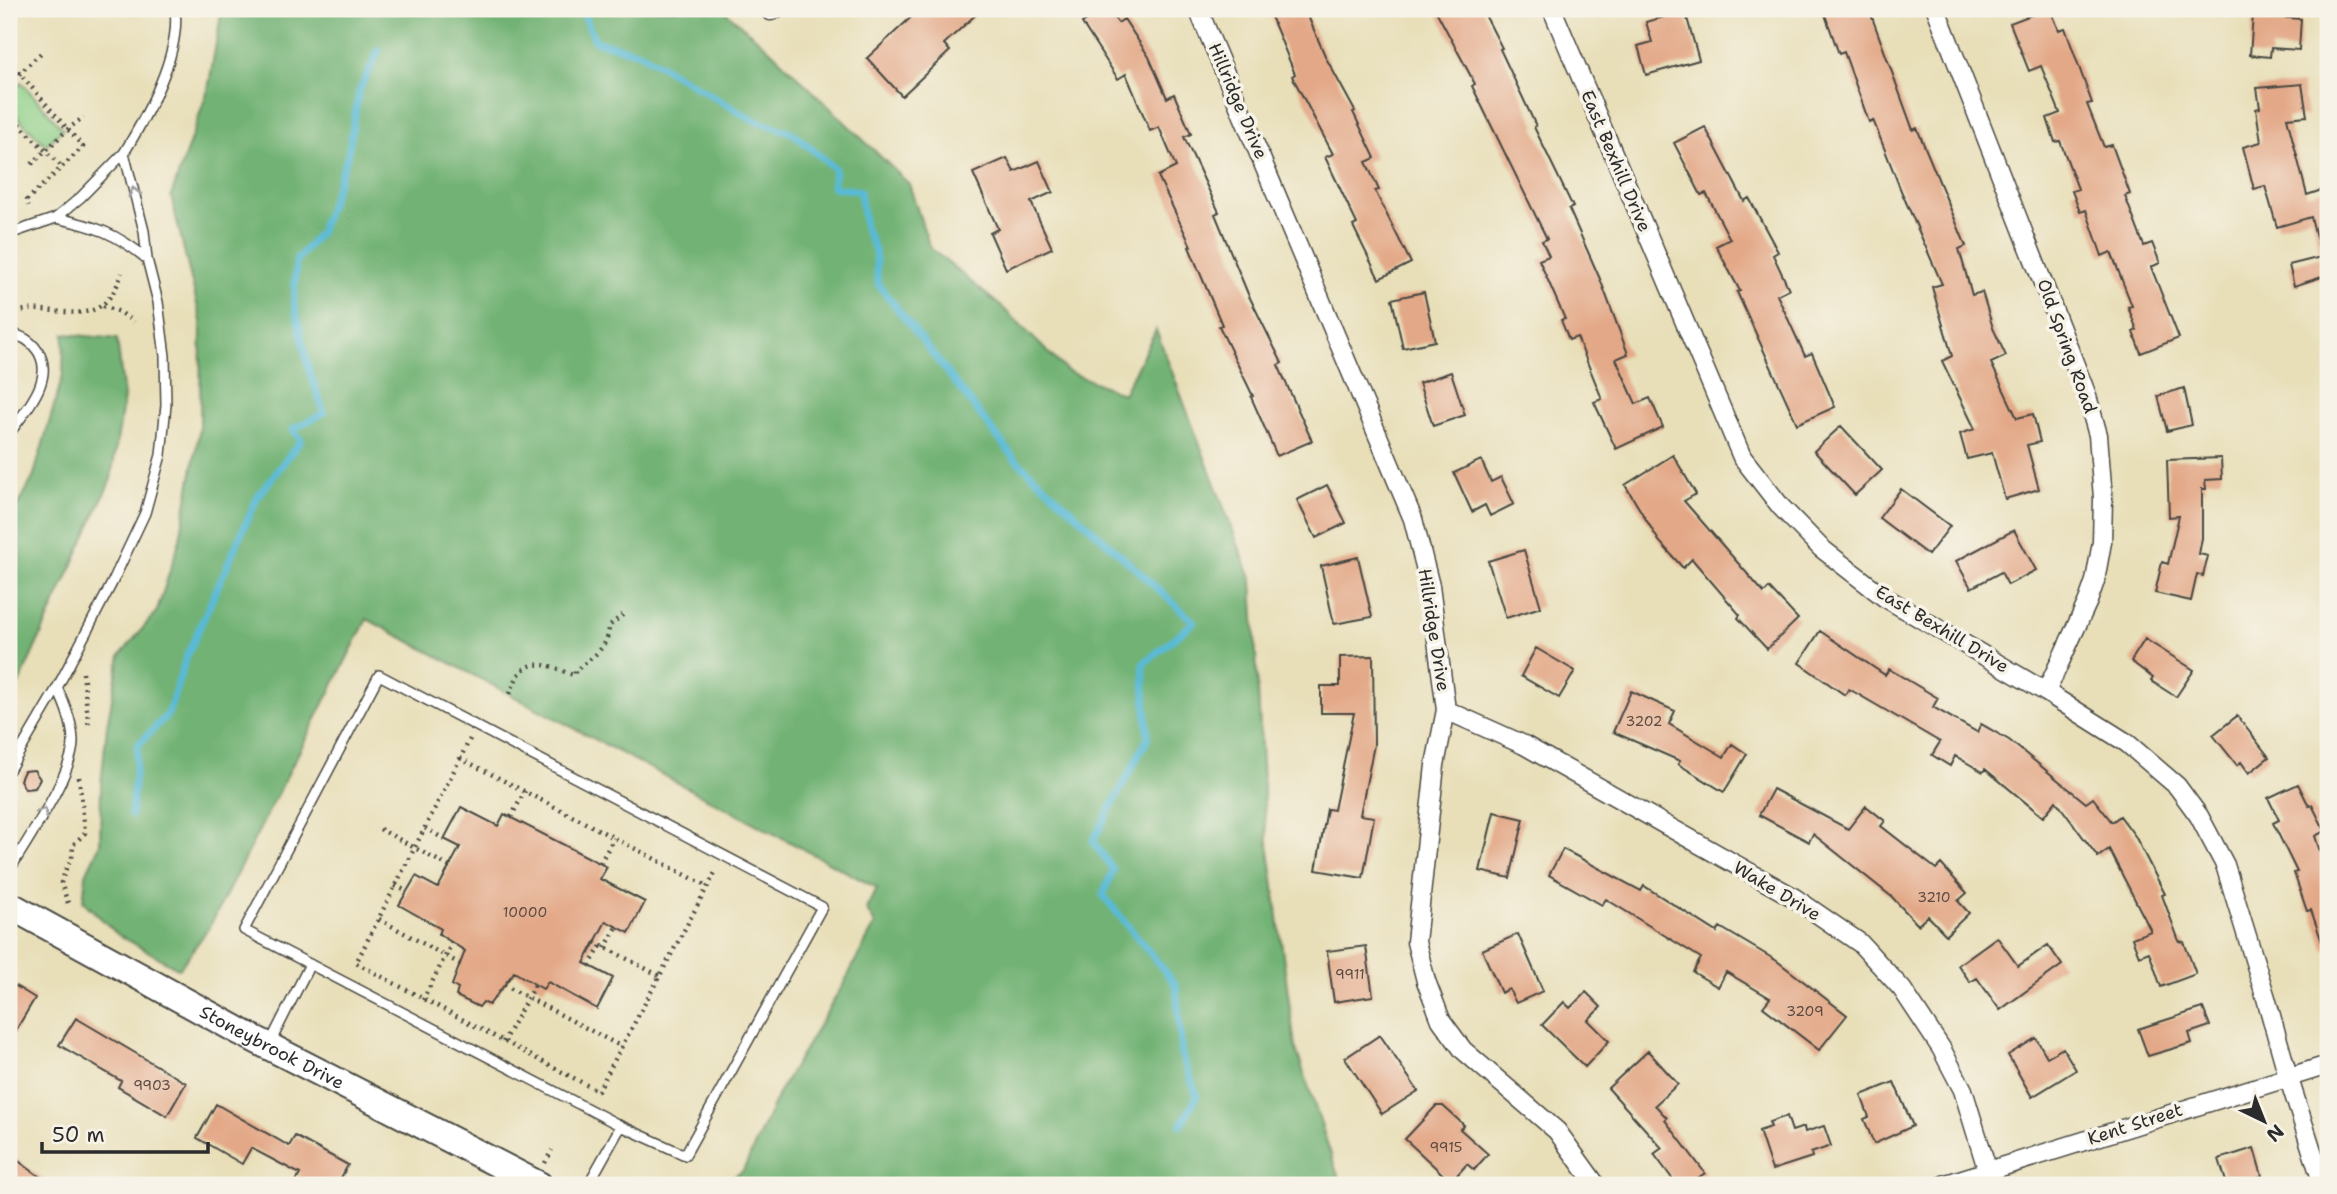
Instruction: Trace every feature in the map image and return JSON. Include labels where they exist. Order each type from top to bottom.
[{"type":"street","name":"Hillridge Drive","points":[[1198,9],[1413,519],[1430,586],[1446,710],[1435,765],[1416,942],[1426,981],[1441,1020],[1463,1050],[1557,1131],[1596,1185]]},
{"type":"street","name":"East Bexhill Drive","points":[[1552,9],[1742,457],[1781,507],[1822,548],[1884,597],[2127,743],[2177,786],[2199,816],[2225,864],[2323,1185]]},
{"type":"street","name":"Old Spring Road","points":[[1936,9],[2082,383],[2098,435],[2103,498],[2102,542],[2095,581],[2046,692]]},
{"type":"street","name":"Wake Drive","points":[[1446,710],[1524,745],[1793,897],[1860,943],[1902,989],[1941,1048],[1963,1090],[1990,1178]]},
{"type":"street","name":"Stoneybrook Drive","points":[[9,905],[510,1178],[541,1176]]},
{"type":"street","name":"Kent Street","points":[[1943,1185],[1990,1178],[2288,1076],[2328,1065]]},
{"type":"lane","points":[[9,234],[56,218],[124,153],[141,125],[166,63],[175,36],[175,9]]},
{"type":"lane","points":[[9,770],[57,688],[112,583],[145,513],[160,455],[166,405],[165,356],[158,302],[147,259],[144,232],[124,153]]},
{"type":"lane","points":[[56,218],[104,230],[126,241],[147,259]]},
{"type":"lane","points":[[9,334],[29,341],[40,355],[44,368],[38,389],[9,434]]},
{"type":"lane","points":[[379,675],[477,726],[822,907],[685,1155],[621,1126],[244,930],[379,675]]},
{"type":"lane","points":[[9,871],[65,773],[73,742],[67,710],[57,688]]},
{"type":"lane","points":[[268,1046],[310,964]]},
{"type":"lane","points":[[588,1185],[621,1126]]},
{"type":"path","points":[[9,84],[44,50]]},
{"type":"path","points":[[9,61],[83,147],[27,200],[28,206]]},
{"type":"path","points":[[9,114],[62,167]]},
{"type":"path","points":[[32,164],[84,117]]},
{"type":"path","points":[[9,314],[33,308],[64,314],[78,313],[102,306],[113,294],[122,273]]},
{"type":"path","points":[[102,306],[120,312],[134,322]]},
{"type":"path","points":[[510,694],[519,673],[527,666],[542,664],[575,675],[575,671],[586,664],[607,642],[609,626],[625,613]]},
{"type":"path","points":[[83,673],[90,731]]},
{"type":"path","points":[[477,726],[356,963],[598,1091],[724,855]]},
{"type":"path","points":[[460,758],[707,886]]},
{"type":"path","points":[[68,903],[61,883],[66,866],[72,858],[73,845],[85,833],[86,824],[79,775]]},
{"type":"path","points":[[511,817],[524,792]]},
{"type":"path","points":[[425,828],[444,839]]},
{"type":"path","points":[[380,830],[450,867]]},
{"type":"path","points":[[600,863],[614,838]]},
{"type":"path","points":[[396,886],[407,891]]},
{"type":"path","points":[[379,919],[460,964]]},
{"type":"path","points":[[589,966],[617,927]]},
{"type":"path","points":[[414,1018],[453,941]]},
{"type":"path","points":[[595,942],[660,976]]},
{"type":"path","points":[[504,985],[622,1047]]},
{"type":"path","points":[[493,1059],[535,985]]},
{"type":"path","points":[[541,1176],[552,1150]]},
{"type":"green space","points":[[222,9],[722,9],[768,48],[909,184],[930,248],[1003,308],[1067,371],[1123,394],[1156,330],[1252,581],[1265,819],[1295,1046],[1341,1185],[719,1185],[743,1171],[779,1092],[843,985],[875,924],[866,909],[877,888],[367,619],[210,926],[179,969],[117,934],[83,901],[86,874],[100,844],[101,784],[107,726],[120,656],[157,611],[180,539],[200,427],[201,321],[171,196],[208,90]]},
{"type":"green space","points":[[21,82],[63,129],[46,145],[9,109],[9,94]]},
{"type":"green space","points":[[64,334],[117,339],[124,397],[111,479],[9,706],[9,521],[33,478],[63,375]]},
{"type":"building","points":[[920,9],[982,9],[944,44],[950,51],[902,96],[867,58]]},
{"type":"building","points":[[1108,9],[1118,23],[1124,19],[1149,57],[1167,98],[1174,94],[1191,134],[1184,137],[1219,212],[1215,214],[1248,294],[1282,363],[1278,365],[1312,441],[1277,456],[1251,397],[1253,396],[1219,326],[1222,325],[1189,247],[1191,246],[1158,176],[1176,167],[1159,127],[1150,131],[1126,74],[1118,79],[1082,23]]},
{"type":"building","points":[[1268,9],[1305,9],[1375,158],[1366,162],[1379,190],[1375,191],[1411,263],[1379,279],[1353,226],[1357,224],[1325,157],[1333,154],[1292,76],[1295,74]]},
{"type":"building","points":[[1435,9],[1482,9],[1573,207],[1569,209],[1600,279],[1628,354],[1616,359],[1636,404],[1650,398],[1663,427],[1616,449],[1594,402],[1602,399],[1577,337],[1569,340],[1561,320],[1565,319],[1539,260],[1549,256],[1542,241],[1547,239],[1472,86],[1475,84]]},
{"type":"building","points":[[1823,9],[1869,9],[1913,130],[1917,128],[1966,246],[1959,249],[1972,295],[1982,292],[1993,328],[2006,356],[1991,363],[2017,418],[2033,414],[2040,442],[2027,445],[2039,489],[2005,499],[1992,453],[1967,459],[1960,434],[1975,429],[1942,361],[1952,356],[1932,287],[1942,284],[1873,120],[1869,122],[1844,52],[1839,54]]},
{"type":"building","points":[[2050,9],[2059,30],[2065,28],[2092,103],[2087,104],[2104,147],[2112,145],[2130,194],[2125,196],[2144,246],[2152,243],[2160,263],[2151,267],[2179,338],[2141,353],[2133,332],[2137,330],[2128,307],[2132,306],[2111,252],[2102,256],[2086,210],[2080,212],[2072,191],[2078,189],[2060,141],[2055,142],[2047,118],[2060,113],[2041,66],[2029,71],[2010,23]]},
{"type":"building","points":[[1685,11],[1699,60],[1646,75],[1638,46],[1652,42],[1646,22]]},
{"type":"building","points":[[2253,15],[2301,19],[2299,50],[2271,48],[2270,57],[2250,55]]},
{"type":"building","points":[[2302,84],[2307,116],[2287,118],[2307,195],[2328,188],[2328,275],[2294,286],[2289,265],[2321,257],[2311,217],[2277,227],[2265,186],[2254,189],[2243,147],[2261,142],[2256,109],[2260,108],[2257,88]]},
{"type":"building","points":[[1705,127],[1744,201],[1749,198],[1778,252],[1773,255],[1789,289],[1777,295],[1805,356],[1812,353],[1835,407],[1797,424],[1737,292],[1740,291],[1716,246],[1730,239],[1706,193],[1701,195],[1674,143]]},
{"type":"building","points":[[1007,158],[1014,172],[1039,161],[1053,192],[1031,202],[1052,248],[1006,269],[990,233],[998,229],[973,173]]},
{"type":"building","points":[[1424,292],[1435,341],[1403,348],[1392,299]]},
{"type":"building","points":[[1451,372],[1465,415],[1433,426],[1419,383]]},
{"type":"building","points":[[2184,388],[2192,425],[2167,431],[2158,396]]},
{"type":"building","points":[[1841,426],[1882,470],[1855,495],[1814,451]]},
{"type":"building","points":[[1673,455],[1696,494],[1684,501],[1764,593],[1769,588],[1798,619],[1767,649],[1738,618],[1740,615],[1692,559],[1683,568],[1659,541],[1625,485]]},
{"type":"building","points":[[2221,458],[2222,479],[2205,480],[2206,489],[2202,489],[2202,538],[2199,554],[2208,556],[2203,576],[2197,574],[2191,601],[2155,593],[2162,562],[2168,564],[2179,516],[2169,517],[2167,460]]},
{"type":"building","points":[[1481,460],[1491,482],[1501,477],[1514,504],[1490,516],[1485,505],[1472,512],[1454,473]]},
{"type":"building","points":[[1327,485],[1346,523],[1316,538],[1297,500]]},
{"type":"building","points":[[1901,489],[1950,526],[1928,555],[1879,518]]},
{"type":"building","points":[[2014,530],[2036,570],[2008,585],[2001,572],[1971,588],[1956,561]]},
{"type":"building","points":[[1524,550],[1541,607],[1506,618],[1488,561]]},
{"type":"building","points":[[1358,557],[1372,617],[1334,624],[1321,566]]},
{"type":"building","points":[[1820,631],[1885,675],[1889,669],[1938,698],[1933,707],[1977,732],[1981,724],[2009,740],[2086,803],[2093,798],[2112,822],[2120,816],[2135,836],[2165,894],[2162,895],[2179,941],[2184,942],[2196,974],[2161,987],[2149,952],[2139,956],[2132,938],[2151,931],[2109,849],[2098,857],[2056,801],[2043,817],[1985,769],[1983,772],[1955,756],[1950,766],[1932,755],[1940,742],[1849,689],[1845,695],[1799,663]]},
{"type":"building","points":[[2145,639],[2194,670],[2176,697],[2151,681],[2153,678],[2131,661]]},
{"type":"building","points":[[1536,648],[1575,671],[1559,698],[1521,676]]},
{"type":"building","points":[[1373,656],[1374,745],[1360,815],[1374,817],[1363,878],[1316,870],[1327,809],[1334,810],[1354,713],[1321,713],[1321,686],[1340,686],[1340,657]]},
{"type":"building","points":[[1631,691],[1675,711],[1669,724],[1724,757],[1732,744],[1747,754],[1724,792],[1678,764],[1680,761],[1613,732]]},
{"type":"building","points":[[2237,716],[2269,757],[2249,773],[2241,762],[2237,765],[2213,735]]},
{"type":"building","points":[[34,770],[40,779],[35,788],[25,789],[20,780],[24,771]]},
{"type":"building","points":[[2298,784],[2325,831],[2315,836],[2328,876],[2328,950],[2325,951],[2311,910],[2307,911],[2294,873],[2297,872],[2273,823],[2279,820],[2268,798]]},
{"type":"building","points":[[1773,789],[1848,829],[1866,806],[1885,821],[1881,826],[1936,869],[1941,864],[1967,893],[1958,901],[1969,913],[1946,935],[1928,916],[1918,925],[1892,897],[1813,834],[1809,842],[1759,815]]},
{"type":"building","points":[[461,807],[498,826],[504,814],[607,867],[600,879],[645,902],[629,933],[606,921],[584,963],[613,978],[597,1009],[548,982],[543,989],[514,972],[489,1005],[483,1002],[479,1007],[456,996],[458,989],[452,985],[465,951],[439,934],[441,929],[399,905],[416,876],[438,888],[460,847],[444,839]]},
{"type":"building","points":[[1494,812],[1524,819],[1510,878],[1480,871]]},
{"type":"building","points":[[1563,849],[1641,891],[1644,886],[1717,932],[1720,927],[1777,961],[1847,1015],[1819,1050],[1763,1007],[1770,998],[1726,972],[1718,987],[1693,972],[1701,958],[1606,899],[1602,905],[1549,875]]},
{"type":"building","points":[[1518,934],[1543,991],[1516,1003],[1509,989],[1501,993],[1482,950]]},
{"type":"building","points":[[1997,937],[2018,966],[2048,945],[2062,965],[2000,1010],[1977,978],[1970,982],[1958,965]]},
{"type":"building","points":[[1366,946],[1373,996],[1334,1002],[1327,951]]},
{"type":"building","points":[[9,982],[35,998],[9,1042]]},
{"type":"building","points":[[1586,992],[1601,1007],[1588,1020],[1609,1041],[1585,1067],[1542,1025],[1564,1002],[1570,1008]]},
{"type":"building","points":[[2203,1008],[2210,1026],[2189,1033],[2192,1043],[2148,1056],[2138,1029]]},
{"type":"building","points":[[76,1018],[186,1083],[167,1116],[118,1087],[121,1081],[59,1045]]},
{"type":"building","points":[[1380,1035],[1418,1091],[1382,1114],[1345,1058]]},
{"type":"building","points":[[2036,1038],[2047,1057],[2063,1048],[2076,1070],[2032,1097],[2008,1055]]},
{"type":"building","points":[[1648,1051],[1678,1084],[1655,1105],[1705,1173],[1688,1185],[1677,1185],[1654,1154],[1662,1148],[1608,1088]]},
{"type":"building","points":[[1894,1082],[1913,1126],[1874,1144],[1864,1119],[1869,1117],[1861,1095]]},
{"type":"building","points":[[216,1104],[289,1146],[295,1136],[348,1165],[337,1185],[294,1185],[300,1174],[251,1148],[242,1164],[197,1138]]},
{"type":"building","points":[[1436,1106],[1443,1106],[1464,1125],[1460,1129],[1488,1154],[1474,1170],[1467,1164],[1451,1182],[1405,1139]]},
{"type":"building","points":[[1787,1116],[1792,1131],[1804,1127],[1805,1132],[1824,1126],[1831,1146],[1811,1153],[1812,1157],[1772,1170],[1759,1131],[1771,1127],[1769,1122]]},
{"type":"building","points":[[2254,1148],[2262,1176],[2258,1178],[2260,1185],[2227,1185],[2219,1159]]},
{"type":"building","points":[[9,1154],[51,1185],[9,1185]]},
{"type":"waterway","points":[[582,9],[595,41],[640,53],[751,119],[793,133],[835,169],[833,187],[860,191],[865,228],[875,250],[878,284],[1014,458],[1194,622],[1143,664],[1148,738],[1093,841],[1113,870],[1103,895],[1176,985],[1182,1056],[1197,1096],[1181,1125]]},
{"type":"waterway","points":[[131,815],[138,745],[168,714],[186,658],[258,496],[301,440],[293,429],[324,413],[309,370],[294,303],[296,261],[320,232],[348,154],[359,91],[379,50]]}]
